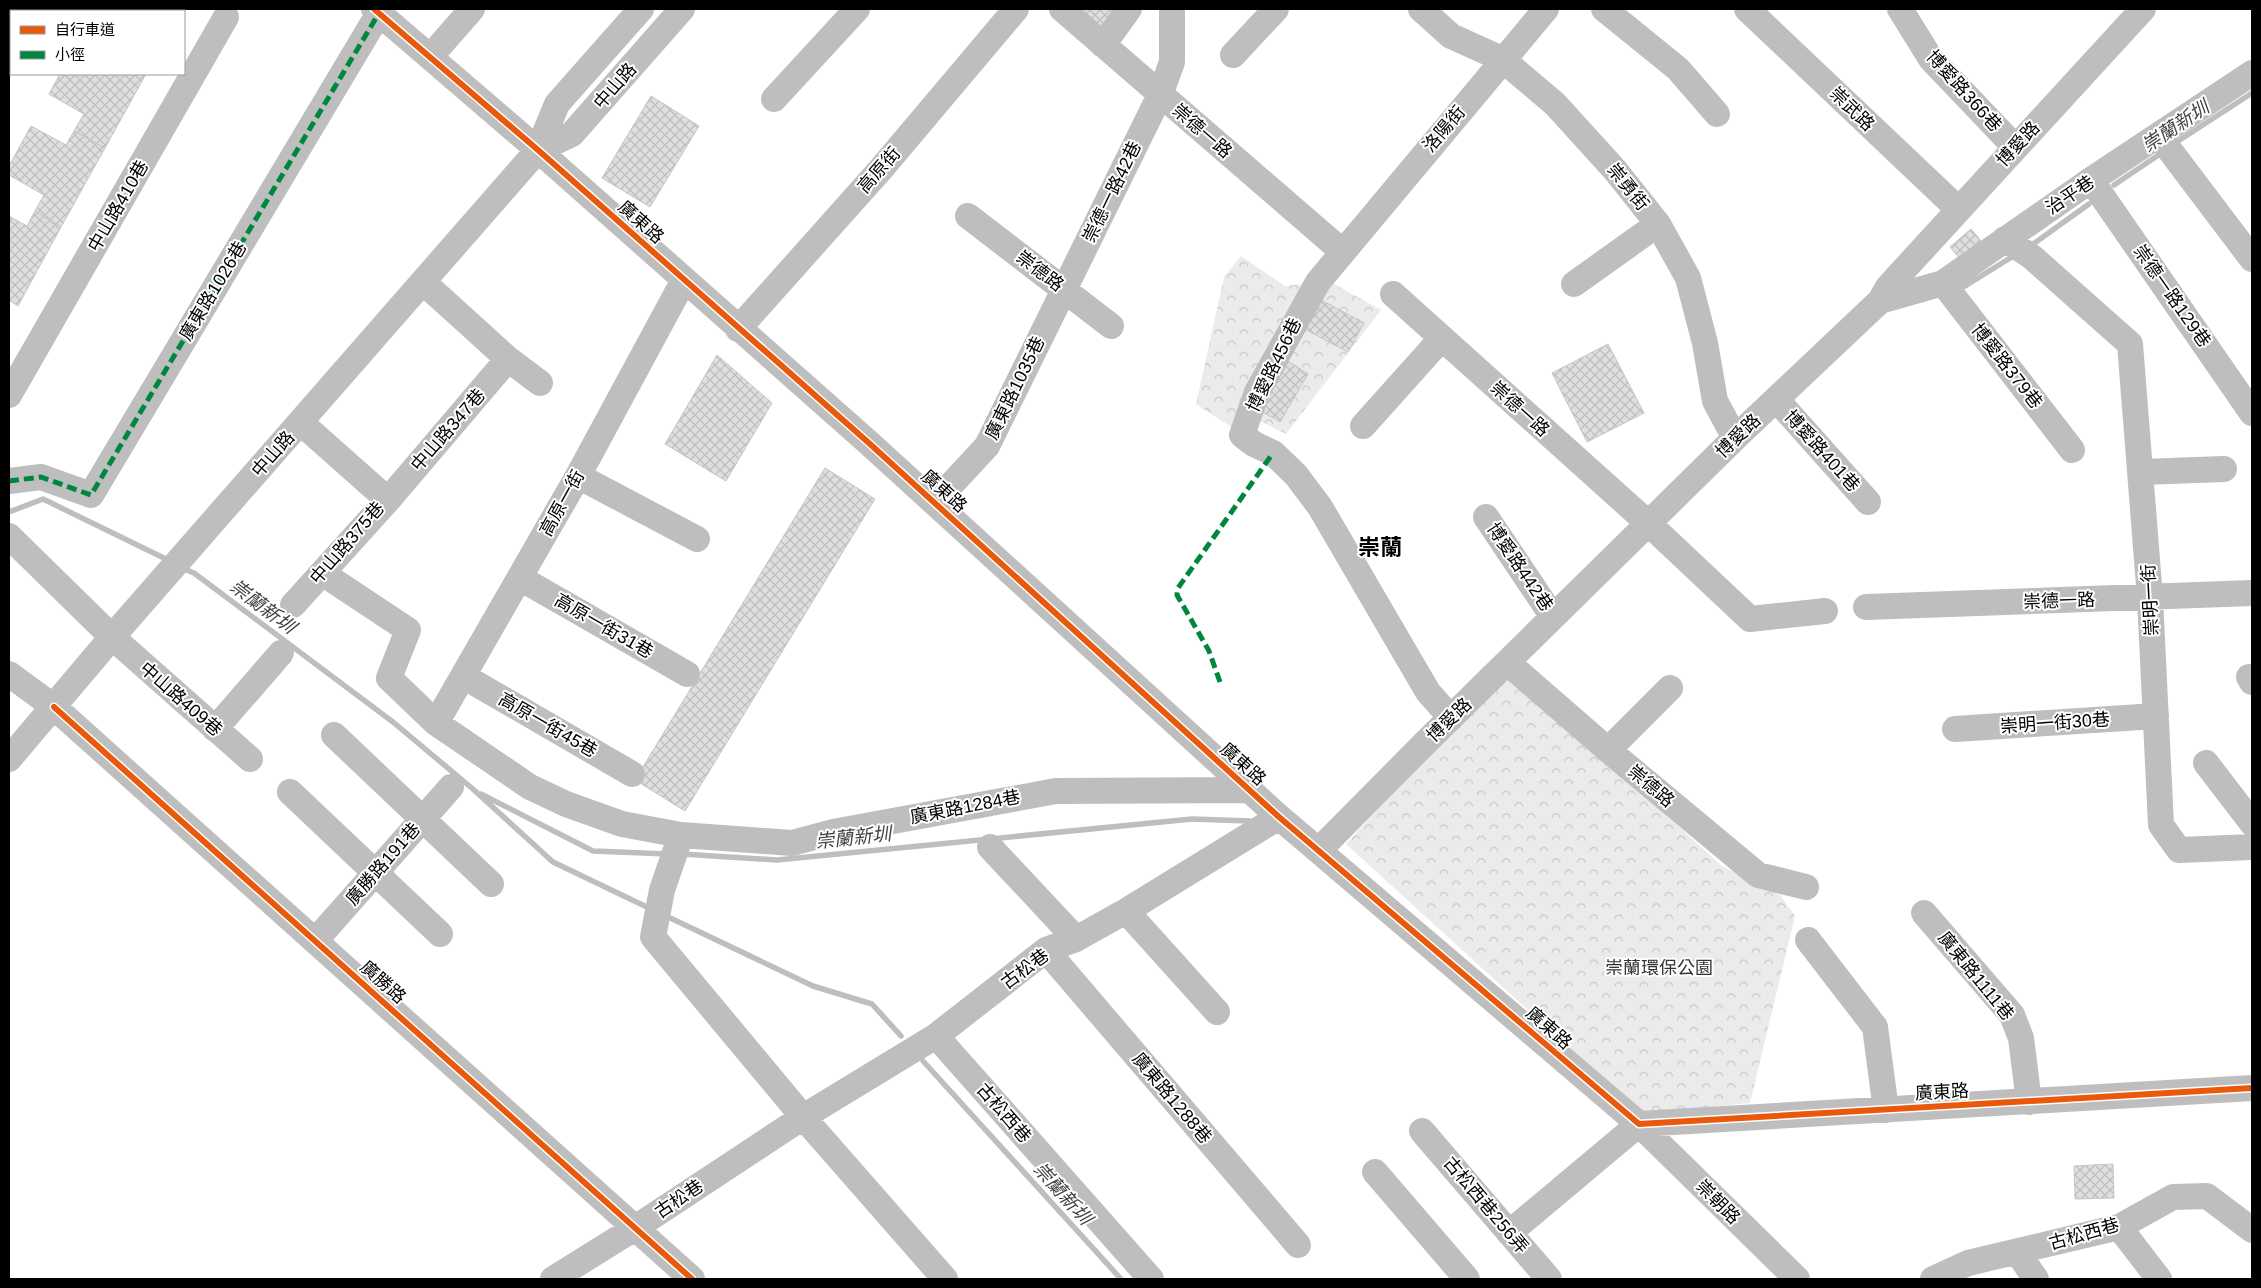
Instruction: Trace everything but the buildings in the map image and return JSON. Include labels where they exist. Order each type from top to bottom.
[{"type":"street","points":[[430,57],[472,9]]},
{"type":"street","name":"中山路","points":[[9,759],[112,638],[538,150],[557,104],[641,9]]},
{"type":"street","name":"中山路","points":[[538,150],[572,134],[682,9]]},
{"type":"street","points":[[774,99],[857,9]]},
{"type":"street","name":"高原街","points":[[738,329],[881,169],[1016,9]]},
{"type":"street","name":"崇德一路","points":[[1062,9],[1343,252]]},
{"type":"street","points":[[1103,45],[1130,9]]},
{"type":"street","name":"崇德一路42巷","points":[[1064,289],[1160,95],[1172,62],[1172,9]]},
{"type":"street","points":[[1233,55],[1276,9]]},
{"type":"street","name":"洛陽街","points":[[1343,252],[1502,59],[1546,9]]},
{"type":"street","points":[[1604,9],[1678,69],[1717,114]]},
{"type":"street","name":"崇武路","points":[[1747,9],[1958,209]]},
{"type":"street","name":"博愛路366巷","points":[[1900,9],[1931,59],[2015,147]]},
{"type":"street","name":"博愛路","points":[[1319,850],[1735,438],[1880,302],[1888,287],[1958,209],[2143,9]]},
{"type":"street","name":"廣東路","points":[[377,11],[538,150],[934,502],[1279,817],[1639,1124],[2252,1088]]},
{"type":"street","name":"廣東路1026巷","points":[[9,481],[41,477],[92,495],[377,11]]},
{"type":"street","name":"崇勇街","points":[[1437,14],[1451,36],[1502,59],[1555,104],[1615,170],[1658,224],[1688,278],[1705,343],[1715,401],[1735,438]]},
{"type":"street","name":"中山路410巷","points":[[9,394],[226,17]]},
{"type":"street","name":"治平巷","points":[[1880,302],[1943,283],[2017,247],[2091,180],[2165,144],[2252,73]]},
{"type":"street","points":[[2165,144],[2252,259]]},
{"type":"street","name":"崇德一路129巷","points":[[2091,180],[2252,413]]},
{"type":"street","name":"崇德路","points":[[968,216],[1111,326]]},
{"type":"street","points":[[1574,284],[1658,224]]},
{"type":"street","name":"崇明一街","points":[[2017,247],[2130,344],[2150,598],[2161,824],[2179,850],[2252,847]]},
{"type":"street","name":"博愛路456巷","points":[[1343,252],[1318,282],[1261,384],[1242,436],[1273,453],[1296,475],[1320,507],[1428,692],[1451,718]]},
{"type":"street","name":"高原一街","points":[[436,723],[578,476],[684,280]]},
{"type":"street","points":[[423,282],[508,359],[540,383]]},
{"type":"street","name":"博愛路379巷","points":[[1943,283],[2072,450]]},
{"type":"street","name":"廣東路1035巷","points":[[934,502],[987,446],[1064,289]]},
{"type":"street","name":"崇德一路","points":[[1392,294],[1648,523],[1750,619],[1825,611]]},
{"type":"street","points":[[1364,426],[1441,339]]},
{"type":"street","name":"中山路347巷","points":[[388,500],[508,359]]},
{"type":"street","name":"博愛路401巷","points":[[1776,399],[1868,502]]},
{"type":"street","name":"中山路375巷","points":[[292,605],[388,500],[300,422]]},
{"type":"street","points":[[2141,472],[2224,469]]},
{"type":"street","points":[[578,476],[697,539]]},
{"type":"street","name":"博愛路442巷","points":[[1486,517],[1554,617]]},
{"type":"street","points":[[9,536],[112,638]]},
{"type":"street","name":"廣東路1284巷","points":[[322,573],[408,630],[389,678],[436,723],[530,787],[566,804],[622,824],[681,835],[792,843],[833,832],[1056,790],[1249,790]]},
{"type":"street","name":"高原一街31巷","points":[[520,578],[688,674]]},
{"type":"street","name":"崇德一路","points":[[1866,607],[2252,593]]},
{"type":"street","name":"中山路409巷","points":[[112,638],[250,760]]},
{"type":"street","points":[[215,729],[281,653]]},
{"type":"street","name":"崇德路","points":[[1508,663],[1608,750],[1758,875],[1806,887]]},
{"type":"street","name":"廣勝路","points":[[9,674],[54,708],[692,1279]]},
{"type":"street","name":"高原一街45巷","points":[[463,676],[632,774]]},
{"type":"street","points":[[1608,750],[1670,688]]},
{"type":"street","name":"崇明一街30巷","points":[[1954,729],[2156,716]]},
{"type":"street","points":[[334,735],[491,884]]},
{"type":"street","points":[[2206,764],[2252,823]]},
{"type":"street","name":"廣勝路191巷","points":[[315,941],[451,787]]},
{"type":"street","points":[[290,792],[440,934]]},
{"type":"street","name":"古松巷","points":[[553,1279],[635,1228],[803,1117],[936,1036],[1046,950],[1076,939],[1126,911],[1279,817]]},
{"type":"street","points":[[681,835],[666,879],[656,918],[654,937],[803,1117],[945,1279]]},
{"type":"street","points":[[990,847],[1076,939]]},
{"type":"street","points":[[1126,911],[1217,1012]]},
{"type":"street","name":"廣東路1111巷","points":[[1924,913],[2012,1015],[2021,1038],[2030,1102]]},
{"type":"street","points":[[1808,940],[1875,1027],[1886,1110]]},
{"type":"street","name":"廣東路1288巷","points":[[1046,950],[1298,1245]]},
{"type":"street","name":"古松西巷","points":[[936,1036],[1151,1279]]},
{"type":"street","points":[[1508,1233],[1639,1124]]},
{"type":"street","name":"崇朝路","points":[[1639,1124],[1797,1279]]},
{"type":"street","name":"古松西巷256弄","points":[[1422,1131],[1549,1279]]},
{"type":"street","points":[[1375,1172],[1467,1279]]},
{"type":"street","name":"古松西巷","points":[[1933,1279],[1974,1271],[2017,1252],[2119,1227],[2173,1197],[2206,1196],[2252,1230]]},
{"type":"street","points":[[2119,1227],[2159,1279]]},
{"type":"street","points":[[2017,1252],[2036,1279]]},
{"type":"green space","points":[[1241,256],[1285,286],[1329,281],[1381,310],[1286,434],[1254,418],[1239,432],[1196,404],[1224,277]],"holes":[[[1312,295],[1364,323],[1348,352],[1297,325]],[[1288,361],[1308,374],[1279,422],[1259,410]]]},
{"type":"green space","name":"崇蘭環保公園","points":[[1506,669],[1722,866],[1780,895],[1795,916],[1750,1103],[1642,1114],[1346,844]]},
{"type":"waterway","name":"崇蘭新圳","points":[[2172,145],[2252,93]]},
{"type":"waterway","name":"崇蘭新圳","points":[[2114,185],[2163,152]]},
{"type":"waterway","name":"崇蘭新圳","points":[[2029,247],[2089,204]]},
{"type":"waterway","name":"崇蘭新圳","points":[[1957,291],[2015,255]]},
{"type":"waterway","name":"崇蘭新圳","points":[[9,512],[43,499],[170,561]]},
{"type":"waterway","name":"崇蘭新圳","points":[[182,568],[194,573],[393,722],[474,790],[553,862],[651,909]]},
{"type":"waterway","name":"崇蘭新圳","points":[[481,794],[593,851],[668,854]]},
{"type":"waterway","name":"崇蘭新圳","points":[[682,854],[777,860],[1192,819],[1250,821]]},
{"type":"waterway","name":"崇蘭新圳","points":[[664,915],[813,986],[872,1004],[901,1036]]},
{"type":"waterway","name":"崇蘭新圳","points":[[923,1061],[1121,1279]]},
{"type":"marked path","points":[[9,481],[41,477],[91,495],[379,13]]},
{"type":"marked path","points":[[1220,682],[1209,651],[1177,595],[1178,588],[1273,453]]},
{"type":"cycle path","points":[[374,9],[538,150],[870,444],[1279,817],[1639,1124],[2252,1088]]},
{"type":"cycle path","points":[[54,707],[692,1279]]},
{"type":"district","name":"崇蘭","points":[[1380,547]]}]
